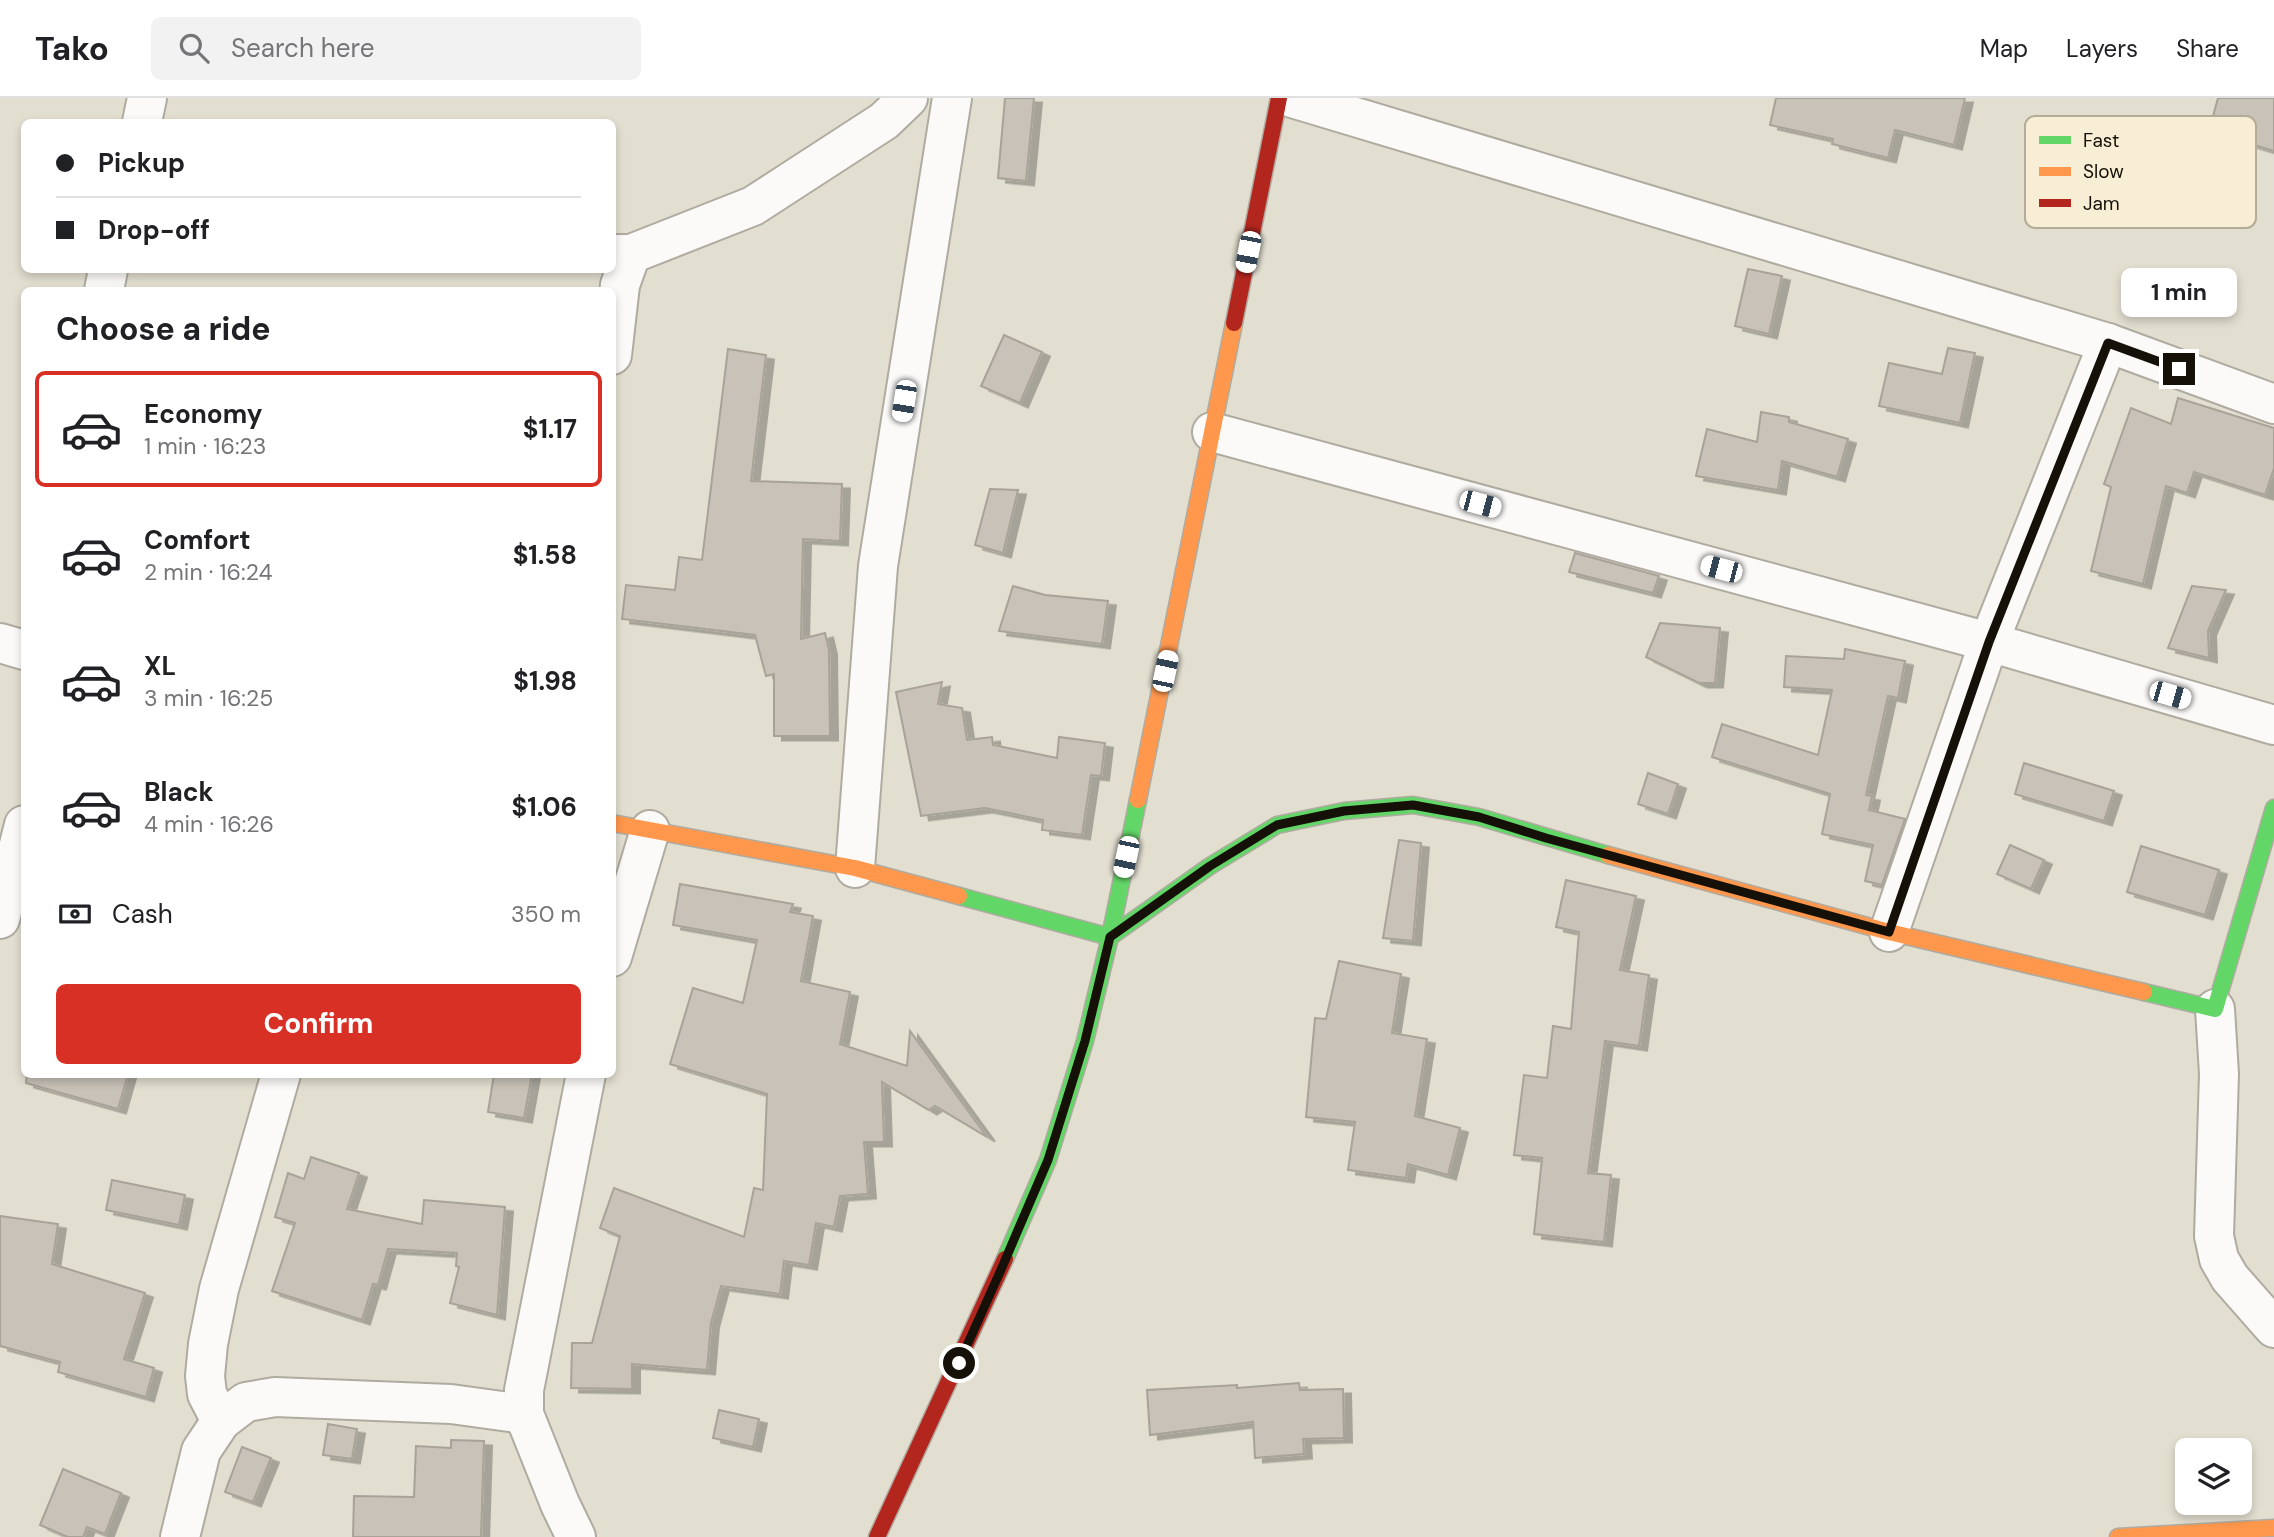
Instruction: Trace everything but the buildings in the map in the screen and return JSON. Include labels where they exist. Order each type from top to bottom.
[{"type":"street","points":[[143,119],[147,98]]},
{"type":"street","points":[[616,320],[622,254],[754,206],[884,121],[908,98]]},
{"type":"street","points":[[855,868],[878,566],[952,98]]},
{"type":"street","points":[[877,1537],[1000,1272],[1048,1160],[1085,1041],[1110,937],[1279,98]]},
{"type":"street","points":[[1292,98],[2108,343],[2274,404]]},
{"type":"street","points":[[1889,932],[1989,642],[2108,343]]},
{"type":"street","points":[[1212,432],[1989,642],[2274,725]]},
{"type":"street","points":[[1110,937],[1210,866],[1277,825],[1344,811],[1413,805],[1479,817],[1546,838],[1889,932],[2215,1009]]},
{"type":"street","points":[[2274,808],[2215,1009],[2219,1074],[2214,1236],[2219,1259],[2230,1278],[2274,1328]]},
{"type":"street","points":[[616,824],[855,868],[1110,937]]},
{"type":"street","points":[[616,944],[650,830]]},
{"type":"street","points":[[0,919],[21,837]]},
{"type":"street","points":[[221,1422],[207,1394],[205,1376],[208,1344],[219,1289],[280,1078]]},
{"type":"street","points":[[576,1537],[524,1414],[524,1390],[585,1078]]},
{"type":"street","points":[[180,1537],[201,1451],[221,1422],[246,1402],[275,1397],[452,1404],[524,1414]]},
{"type":"street","points":[[2118,1537],[2274,1528]]},
{"type":"traffic: fast","points":[[1005,1259],[1048,1160],[1085,1041],[1138,800]]},
{"type":"traffic: fast","points":[[959,896],[1110,937],[1210,866],[1277,825],[1344,811],[1413,805],[1479,817],[1608,855]]},
{"type":"traffic: fast","points":[[2144,992],[2215,1009],[2274,808]]},
{"type":"traffic: slow","points":[[1138,800],[1234,323]]},
{"type":"traffic: slow","points":[[616,824],[855,868],[959,896]]},
{"type":"traffic: slow","points":[[1608,855],[1889,932],[2144,992]]},
{"type":"traffic: slow","points":[[2118,1537],[2274,1528]]},
{"type":"traffic: jam","points":[[1234,323],[1279,98]]},
{"type":"traffic: jam","points":[[877,1537],[1005,1259]]},
{"type":"route","points":[[959,1363],[1048,1160],[1085,1041],[1110,937],[1210,866],[1277,825],[1344,811],[1413,805],[1479,817],[1546,838],[1889,932],[1989,642],[2108,343],[2179,369]]}]
